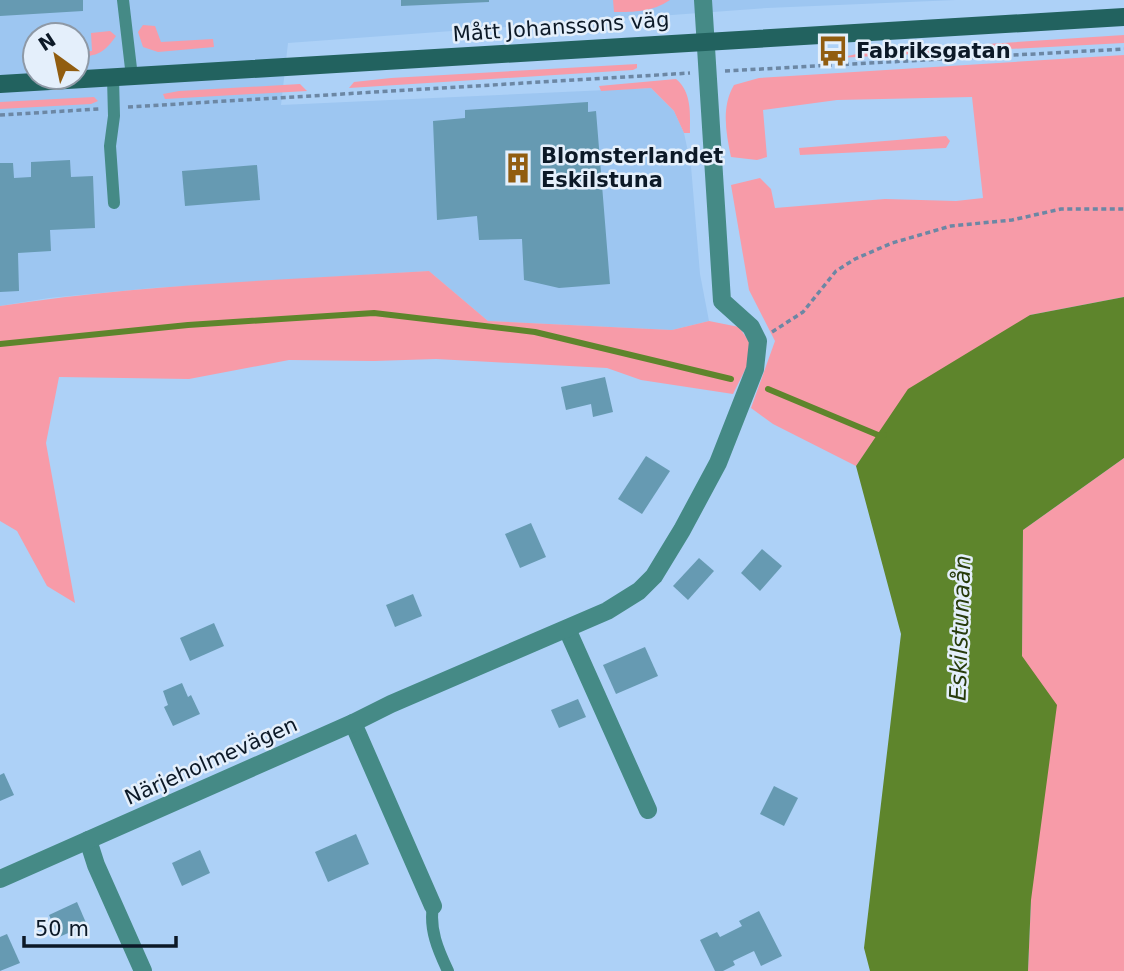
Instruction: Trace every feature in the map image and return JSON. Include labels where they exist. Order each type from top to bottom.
[{"type":"street","points":[[703,0],[722,301],[751,327],[758,341]]},
{"type":"street","name":"Mått Johanssons väg","points":[[0,84],[1124,17]]},
{"type":"street","name":"Närjeholmevägen","points":[[0,879],[391,704],[567,629],[639,591],[654,576],[718,463],[755,369],[758,341]]},
{"type":"street","points":[[567,629],[648,810]]},
{"type":"street","points":[[353,723],[433,906]]},
{"type":"street","points":[[88,840],[96,865],[143,971]]},
{"type":"lane","points":[[123,0],[132,77]]},
{"type":"lane","points":[[113,78],[114,108],[110,146],[114,203]]},
{"type":"lane","points":[[433,906],[433,933],[448,971]]},
{"type":"path","points":[[0,115],[1124,49]]},
{"type":"path","points":[[758,341],[803,312],[836,271],[855,259],[892,243],[951,226],[1013,220],[1061,209],[1124,209]]},
{"type":"shaded area","points":[[0,0],[956,0],[767,8],[288,43],[281,105],[651,88],[674,111],[684,133],[691,166],[700,274],[709,321],[672,330],[488,321],[429,271],[153,288],[49,298],[0,306]]},
{"type":"shaded area","points":[[613,0],[670,0],[650,9],[614,12]]},
{"type":"shaded area","points":[[143,25],[155,26],[161,42],[213,39],[214,47],[158,52],[143,47],[138,32]]},
{"type":"shaded area","points":[[110,31],[116,36],[104,50],[91,56],[91,33]]},
{"type":"shaded area","points":[[1124,35],[1124,43],[838,58],[866,52]]},
{"type":"shaded area","points":[[1124,55],[1124,297],[1030,315],[878,435],[856,466],[773,424],[751,408],[775,341],[749,290],[731,185],[760,178],[771,189],[775,208],[885,199],[956,201],[983,198],[972,97],[837,100],[763,110],[767,157],[757,160],[731,157],[726,111],[734,85],[759,78]]},
{"type":"shaded area","points":[[637,64],[637,68],[633,70],[349,88],[354,82],[391,78]]},
{"type":"shaded area","points":[[676,79],[687,97],[690,133],[684,133],[674,111],[651,88],[601,91],[599,86]]},
{"type":"shaded area","points":[[300,84],[307,91],[165,99],[163,94],[179,91]]},
{"type":"shaded area","points":[[94,97],[98,101],[91,104],[0,109],[0,102]]},
{"type":"shaded area","points":[[946,136],[950,141],[946,148],[800,155],[799,148]]},
{"type":"shaded area","points":[[429,271],[488,321],[672,330],[709,321],[739,327],[750,343],[749,362],[733,394],[641,380],[607,368],[436,359],[289,360],[189,379],[59,377],[46,443],[75,603],[47,586],[17,531],[0,521],[0,306],[160,288]]},
{"type":"shaded area","points":[[1124,458],[1124,971],[1028,971],[1031,900],[1022,656],[1023,530]]},
{"type":"water","name":"Eskilstunaån","points":[[1124,297],[1124,458],[1023,530],[1022,656],[1057,705],[1031,900],[1028,971],[870,971],[864,948],[901,634],[856,466],[908,389],[1030,315]]},
{"type":"building","points":[[0,0],[83,0],[83,11],[0,16]]},
{"type":"building","points":[[401,0],[489,0],[489,2],[401,6]]},
{"type":"building","name":"Blomsterlandet Eskilstuna","points":[[588,102],[588,112],[596,111],[610,284],[559,288],[524,280],[522,239],[479,240],[477,216],[437,220],[433,121],[465,118],[465,110]]},
{"type":"building","points":[[70,160],[71,177],[93,176],[95,228],[50,230],[51,251],[18,253],[19,291],[0,292],[0,163],[13,163],[14,178],[31,177],[31,162]]},
{"type":"building","points":[[257,165],[260,200],[185,206],[182,171]]},
{"type":"building","points":[[605,377],[613,412],[593,417],[591,404],[566,410],[561,387]]},
{"type":"building","points":[[646,456],[670,471],[642,514],[618,499]]},
{"type":"building","points":[[531,523],[546,557],[520,568],[505,534]]},
{"type":"building","points":[[762,549],[782,566],[760,591],[741,573]]},
{"type":"building","points":[[699,558],[714,571],[688,600],[673,586]]},
{"type":"building","points":[[413,594],[422,616],[395,627],[386,605]]},
{"type":"building","points":[[214,623],[224,646],[190,661],[180,638]]},
{"type":"building","points":[[645,647],[658,676],[616,694],[603,665]]},
{"type":"building","points":[[182,683],[200,714],[173,726],[164,707],[168,705],[163,691]]},
{"type":"building","points":[[578,699],[586,717],[559,728],[551,710]]},
{"type":"building","points":[[4,773],[14,795],[0,801],[0,775]]},
{"type":"building","points":[[774,786],[798,798],[784,826],[760,814]]},
{"type":"building","points":[[356,834],[369,864],[328,882],[315,852]]},
{"type":"building","points":[[200,850],[210,873],[182,886],[172,863]]},
{"type":"building","points":[[77,902],[87,925],[59,937],[49,915]]},
{"type":"building","points":[[759,911],[782,956],[761,966],[754,951],[733,961],[735,965],[723,971],[715,971],[700,940],[717,932],[720,937],[742,926],[739,921]]},
{"type":"building","points":[[7,934],[20,963],[0,971],[0,937]]},
{"type":"waterway","points":[[0,344],[188,325],[374,313],[535,332],[731,379]]},
{"type":"waterway","points":[[768,389],[878,435],[884,435]]},
{"type":"place","name":"Fabriksgatan","points":[[833,51]]},
{"type":"place","name":"Blomsterlandet Eskilstuna","points":[[518,168]]}]
